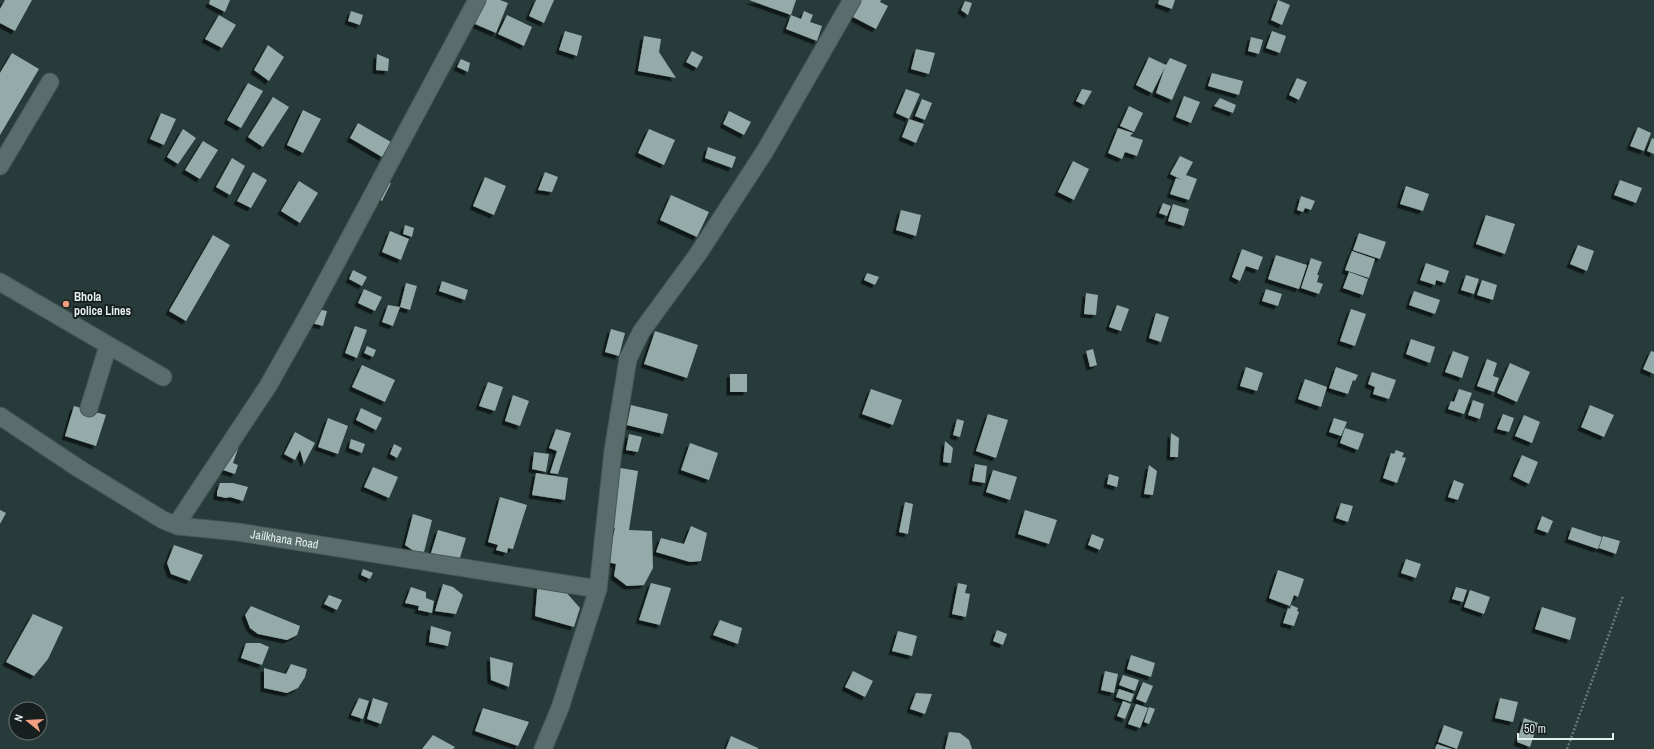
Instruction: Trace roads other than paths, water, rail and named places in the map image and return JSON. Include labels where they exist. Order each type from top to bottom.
[{"type":"street","points":[[176,525],[268,386],[312,308],[477,0]]},
{"type":"street","points":[[543,749],[560,708],[598,589],[614,451],[628,360],[640,332],[698,254],[765,151],[852,0]]},
{"type":"street","points":[[0,166],[50,82]]},
{"type":"street","points":[[0,282],[163,377]]},
{"type":"street","points":[[89,408],[108,346]]},
{"type":"street","name":"Jailkhana Road","points":[[0,416],[78,468],[163,520],[176,525],[238,532],[598,589]]},
{"type":"place","name":"Bhola police Lines","points":[[66,304]]}]
